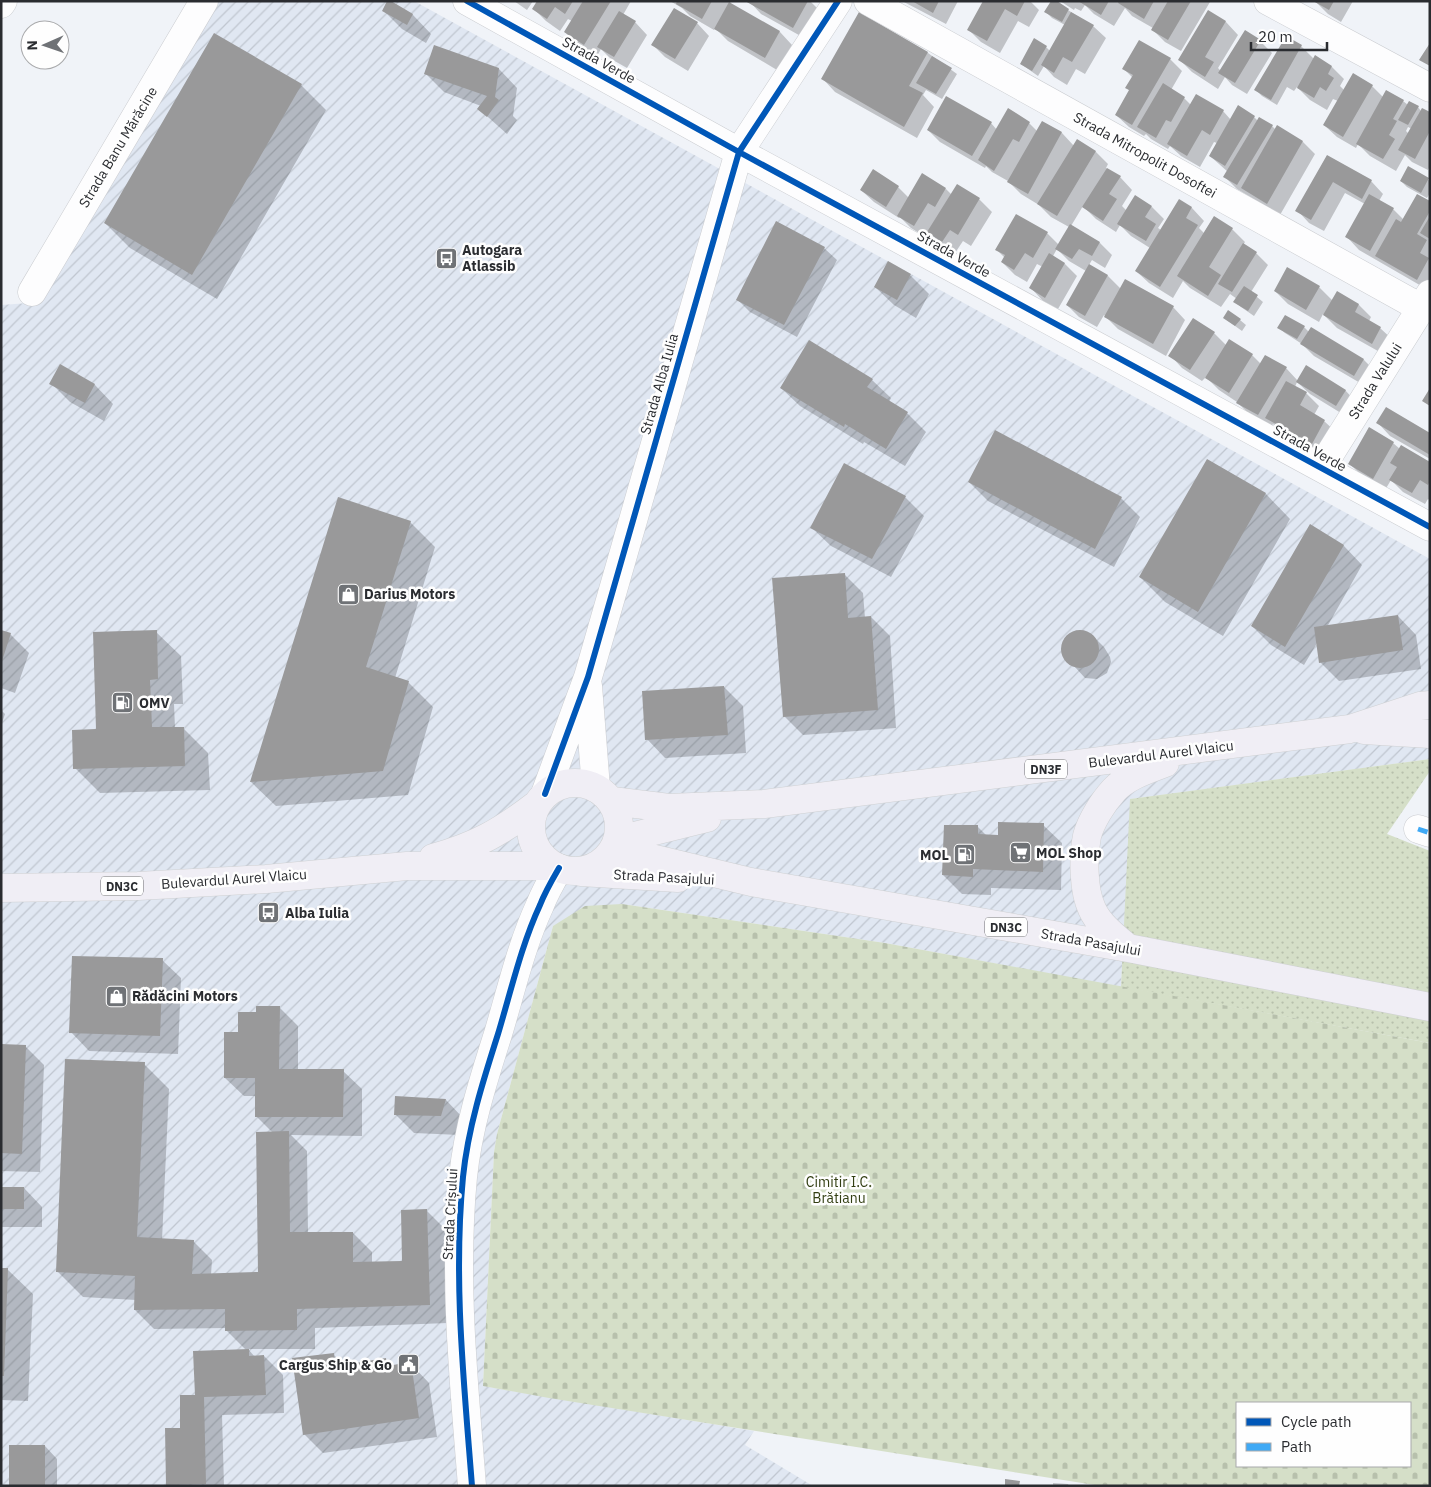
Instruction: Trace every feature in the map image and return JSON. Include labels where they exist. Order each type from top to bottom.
[{"type":"main road","name":"Bulevardul Aurel Vlaicu","points":[[604,795],[669,808],[764,804],[1350,729],[1420,706],[1430,705]]},
{"type":"main road","name":"Bulevardul Aurel Vlaicu","points":[[1350,729],[1430,734]]},
{"type":"main road","points":[[1128,948],[1105,928],[1092,910],[1086,890],[1085,862],[1088,836],[1096,815],[1114,789],[1133,776],[1199,749]]},
{"type":"main road","points":[[570,783],[583,783],[604,795],[617,812],[620,824],[616,844],[608,858],[588,869],[563,868],[543,858],[535,846],[532,833],[532,819],[541,800],[557,786],[570,783]]},
{"type":"main road","name":"Bulevardul Aurel Vlaicu","points":[[407,866],[455,852],[484,840],[510,826],[541,800]]},
{"type":"main road","name":"Bulevardul Aurel Vlaicu","points":[[616,844],[764,804]]},
{"type":"main road","name":"Strada Pasajului","points":[[616,844],[751,882]]},
{"type":"main road","name":"Bulevardul Aurel Vlaicu","points":[[1,888],[138,886],[266,878],[407,866],[563,868]]},
{"type":"main road","name":"Strada Pasajului","points":[[563,868],[751,882],[1128,948],[1430,1007]]},
{"type":"street","name":"Strada Banu Mărăcine","points":[[32,292],[204,1]]},
{"type":"street","name":"Strada Verde","points":[[467,1],[739,152],[1430,527]]},
{"type":"street","name":"Strada Alba Iulia","points":[[541,800],[588,677],[739,152],[838,1]]},
{"type":"street","name":"Strada Mitropolit Dosoftei","points":[[868,1],[1425,301]]},
{"type":"street","points":[[1268,1],[1430,88]]},
{"type":"street","name":"Strada Valului","points":[[1321,468],[1425,301]]},
{"type":"street","name":"Strada Alba Iulia","points":[[588,677],[604,795]]},
{"type":"street","name":"Strada Crișului","points":[[472,1486],[460,1328],[463,1177],[478,1100],[523,949],[540,906],[563,868]]},
{"type":"shaded area","points":[[215,1],[414,1],[1430,559],[1430,759],[1131,799],[1121,987],[885,943],[622,904],[553,926],[497,1134],[494,1152],[483,1386],[754,1431],[745,1445],[813,1486],[1,1486],[1,305],[42,302]]},
{"type":"green space","points":[[1430,759],[1430,771],[1387,834],[1430,851],[1430,1043],[1121,987],[1130,799]]},
{"type":"green space","name":"Cimitir I.C. Brătianu","points":[[622,904],[885,943],[1430,1043],[1430,1486],[1101,1486],[483,1386],[494,1152],[497,1134],[553,926],[585,906]]},
{"type":"building","points":[[387,1],[391,1],[413,14],[407,25],[382,11]]},
{"type":"building","points":[[537,1],[573,1],[565,14],[555,7],[547,19],[532,9]]},
{"type":"building","points":[[583,1],[611,1],[584,45],[564,32]]},
{"type":"building","points":[[677,1],[712,1],[702,19],[676,4]]},
{"type":"building","points":[[745,1],[808,1],[793,28]]},
{"type":"building","points":[[912,1],[939,1],[933,13]]},
{"type":"building","points":[[983,1],[1025,1],[1017,16],[1005,9],[987,41],[967,30]]},
{"type":"building","points":[[1051,1],[1057,1],[1069,9],[1062,22],[1044,12]]},
{"type":"building","points":[[1078,1],[1109,1],[1101,15]]},
{"type":"building","points":[[1119,1],[1154,1],[1144,19],[1118,3]]},
{"type":"building","points":[[1168,1],[1191,1],[1168,40],[1151,30]]},
{"type":"building","points":[[1313,1],[1334,1],[1329,10]]},
{"type":"building","points":[[729,2],[780,31],[765,58],[714,29]]},
{"type":"building","points":[[674,8],[698,22],[675,59],[651,45]]},
{"type":"building","points":[[1208,10],[1226,21],[1205,57],[1214,62],[1205,77],[1178,60]]},
{"type":"building","points":[[619,11],[636,21],[614,57],[597,47]]},
{"type":"building","points":[[859,12],[928,52],[909,86],[923,93],[904,127],[821,79]]},
{"type":"building","points":[[1071,12],[1094,25],[1072,62],[1063,57],[1054,73],[1041,65]]},
{"type":"building","points":[[1245,30],[1261,40],[1235,83],[1218,73]]},
{"type":"building","points":[[214,33],[302,84],[192,275],[104,223]]},
{"type":"building","points":[[1286,36],[1302,45],[1271,100],[1254,90]]},
{"type":"building","points":[[1034,38],[1047,46],[1032,71],[1020,64]]},
{"type":"building","points":[[1139,40],[1171,58],[1132,125],[1115,115],[1129,90],[1125,88],[1133,75],[1122,69]]},
{"type":"building","points":[[1430,43],[1430,66],[1419,60]]},
{"type":"building","points":[[434,45],[499,68],[495,97],[499,100],[487,117],[477,109],[487,96],[424,74]]},
{"type":"building","points":[[1315,55],[1332,66],[1328,74],[1334,78],[1326,91],[1320,87],[1314,98],[1297,88]]},
{"type":"building","points":[[932,56],[952,68],[936,94],[916,83]]},
{"type":"building","points":[[1353,73],[1373,85],[1343,137],[1323,125]]},
{"type":"building","points":[[1163,83],[1185,97],[1171,122],[1166,120],[1156,138],[1137,127]]},
{"type":"building","points":[[1386,90],[1404,100],[1393,119],[1397,121],[1389,135],[1395,139],[1383,159],[1356,144]]},
{"type":"building","points":[[1196,94],[1224,110],[1210,135],[1202,130],[1187,156],[1167,144]]},
{"type":"building","points":[[946,96],[992,122],[972,156],[927,130]]},
{"type":"building","points":[[1409,101],[1419,106],[1408,125],[1398,120]]},
{"type":"building","points":[[1238,105],[1255,116],[1225,166],[1209,156]]},
{"type":"building","points":[[1008,108],[1030,122],[1019,142],[1013,139],[994,171],[978,160]]},
{"type":"building","points":[[1422,108],[1430,112],[1430,131],[1415,159],[1398,150]]},
{"type":"building","points":[[1259,117],[1273,125],[1237,185],[1223,177]]},
{"type":"building","points":[[1042,121],[1062,132],[1028,194],[1007,182]]},
{"type":"building","points":[[1277,125],[1303,141],[1267,204],[1241,188]]},
{"type":"building","points":[[1077,139],[1096,151],[1057,216],[1037,204]]},
{"type":"building","points":[[1327,155],[1372,180],[1362,199],[1333,182],[1311,220],[1295,211]]},
{"type":"building","points":[[1408,166],[1429,178],[1421,193],[1400,181]]},
{"type":"building","points":[[1107,168],[1121,176],[1109,194],[1117,199],[1103,221],[1082,207]]},
{"type":"building","points":[[873,169],[899,186],[886,207],[860,190]]},
{"type":"building","points":[[922,173],[946,188],[935,207],[928,203],[914,226],[897,216]]},
{"type":"building","points":[[957,184],[980,198],[958,235],[950,230],[942,242],[927,232]]},
{"type":"building","points":[[1369,194],[1394,208],[1370,251],[1345,237]]},
{"type":"building","points":[[1417,194],[1430,201],[1430,211],[1417,234],[1427,240],[1420,253],[1429,258],[1417,280],[1375,256],[1396,219],[1401,222]]},
{"type":"building","points":[[1135,195],[1152,206],[1145,217],[1156,224],[1146,241],[1117,224]]},
{"type":"building","points":[[1179,199],[1192,207],[1186,218],[1198,225],[1160,287],[1135,271]]},
{"type":"building","points":[[1016,214],[1048,232],[1033,258],[1025,253],[1014,270],[1001,262],[1005,255],[995,250]]},
{"type":"building","points":[[1214,216],[1233,228],[1209,267],[1221,275],[1208,296],[1177,276]]},
{"type":"building","points":[[1430,216],[1430,239],[1420,233]]},
{"type":"building","points":[[776,221],[825,247],[784,325],[736,300]]},
{"type":"building","points":[[1070,224],[1100,242],[1092,256],[1079,249],[1072,259],[1055,249]]},
{"type":"building","points":[[1243,243],[1257,252],[1232,292],[1218,284]]},
{"type":"building","points":[[1049,253],[1065,263],[1045,298],[1029,288]]},
{"type":"building","points":[[888,261],[911,274],[897,300],[874,287]]},
{"type":"building","points":[[1089,264],[1108,275],[1085,316],[1066,305]]},
{"type":"building","points":[[1287,267],[1320,286],[1306,310],[1274,291]]},
{"type":"building","points":[[1125,279],[1174,306],[1153,344],[1104,317]]},
{"type":"building","points":[[1244,286],[1258,295],[1248,311],[1233,302]]},
{"type":"building","points":[[1337,291],[1359,304],[1355,312],[1381,327],[1372,344],[1323,315]]},
{"type":"building","points":[[1228,310],[1241,319],[1235,326],[1223,318]]},
{"type":"building","points":[[1285,315],[1305,326],[1297,339],[1277,328]]},
{"type":"building","points":[[1193,318],[1215,332],[1190,370],[1168,356]]},
{"type":"building","points":[[1311,327],[1364,359],[1354,376],[1300,344]]},
{"type":"building","points":[[1229,339],[1253,354],[1229,393],[1205,378]]},
{"type":"building","points":[[809,340],[873,379],[867,387],[908,412],[886,449],[845,424],[844,427],[780,388]]},
{"type":"building","points":[[1265,355],[1287,367],[1258,415],[1236,403]]},
{"type":"building","points":[[60,364],[95,384],[85,403],[49,384]]},
{"type":"building","points":[[1306,365],[1346,390],[1336,406],[1296,382]]},
{"type":"building","points":[[1286,381],[1307,392],[1300,405],[1325,420],[1312,444],[1265,418]]},
{"type":"building","points":[[1430,388],[1430,406],[1422,401]]},
{"type":"building","points":[[1386,407],[1430,433],[1430,455],[1376,423]]},
{"type":"building","points":[[1369,427],[1394,442],[1373,479],[1348,464]]},
{"type":"building","points":[[995,430],[1122,497],[1095,549],[968,482]]},
{"type":"building","points":[[1401,445],[1430,462],[1430,481],[1428,485],[1420,480],[1412,493],[1389,480],[1397,467],[1390,463]]},
{"type":"building","points":[[1207,459],[1266,493],[1198,612],[1139,577]]},
{"type":"building","points":[[844,463],[906,496],[872,559],[810,528]]},
{"type":"building","name":"Darius Motors","points":[[338,497],[411,521],[366,667],[409,681],[383,771],[250,782]]},
{"type":"building","points":[[1310,524],[1344,545],[1285,647],[1251,626]]},
{"type":"building","points":[[845,573],[848,618],[871,616],[878,710],[783,717],[772,578]]},
{"type":"building","points":[[1398,615],[1403,650],[1319,663],[1314,627]]},
{"type":"building","points":[[1,630],[11,633],[2,661],[1,660]]},
{"type":"building","name":"OMV","points":[[157,630],[158,679],[150,680],[152,727],[184,727],[185,766],[73,769],[72,730],[96,729],[93,632]]},
{"type":"building","points":[[1080,630],[1093,636],[1099,649],[1093,662],[1080,668],[1067,662],[1061,649],[1067,636]]},
{"type":"building","points":[[724,686],[728,735],[645,740],[642,691]]},
{"type":"building","points":[[998,822],[1044,823],[1043,872],[973,869],[973,877],[942,875],[944,825],[978,825],[978,834],[998,835]]},
{"type":"building","name":"Rădăcini Motors","points":[[72,956],[163,958],[160,1036],[69,1033]]},
{"type":"building","points":[[256,1006],[280,1006],[279,1069],[344,1069],[343,1117],[255,1117],[255,1078],[224,1078],[224,1032],[238,1032],[238,1012],[256,1012]]},
{"type":"building","points":[[1,1044],[26,1045],[22,1154],[1,1153]]},
{"type":"building","points":[[65,1059],[145,1062],[137,1237],[194,1240],[192,1274],[258,1272],[256,1132],[289,1131],[290,1232],[353,1232],[353,1262],[402,1261],[401,1210],[427,1209],[430,1305],[297,1309],[297,1330],[225,1331],[225,1309],[134,1310],[135,1276],[56,1272]]},
{"type":"building","points":[[395,1096],[446,1099],[441,1116],[394,1115]]},
{"type":"building","points":[[1,1187],[24,1187],[24,1209],[1,1209]]},
{"type":"building","points":[[1,1268],[8,1268],[4,1376],[1,1376]]},
{"type":"building","points":[[249,1349],[249,1356],[264,1355],[266,1395],[204,1397],[206,1484],[166,1485],[165,1428],[180,1428],[180,1395],[195,1395],[193,1351]]},
{"type":"building","points":[[334,1353],[335,1366],[386,1358],[387,1366],[411,1362],[419,1418],[303,1435],[292,1358]]},
{"type":"building","points":[[9,1445],[45,1445],[45,1486],[9,1486]]},
{"type":"building","points":[[1005,1479],[1020,1481],[1019,1486],[1005,1486]]},
{"type":"marked path","points":[[1418,829],[1430,833]]},
{"type":"cycle path","points":[[467,1],[739,152],[1430,527]]},
{"type":"cycle path","points":[[545,794],[588,677],[739,152],[838,1]]},
{"type":"cycle path","points":[[472,1486],[459,1293],[460,1216],[465,1159],[477,1105],[522,952],[542,900],[559,868]]},
{"type":"place","name":"Autogara Atlassib","points":[[446,258]]},
{"type":"place","name":"Darius Motors","points":[[348,594]]},
{"type":"place","name":"OMV","points":[[123,703]]},
{"type":"place","name":"MOL Shop","points":[[1020,853]]},
{"type":"place","name":"MOL","points":[[965,855]]},
{"type":"place","name":"Alba Iulia","points":[[269,913]]},
{"type":"place","name":"Rădăcini Motors","points":[[116,996]]},
{"type":"place","name":"Cargus Ship & Go","points":[[408,1365]]}]
